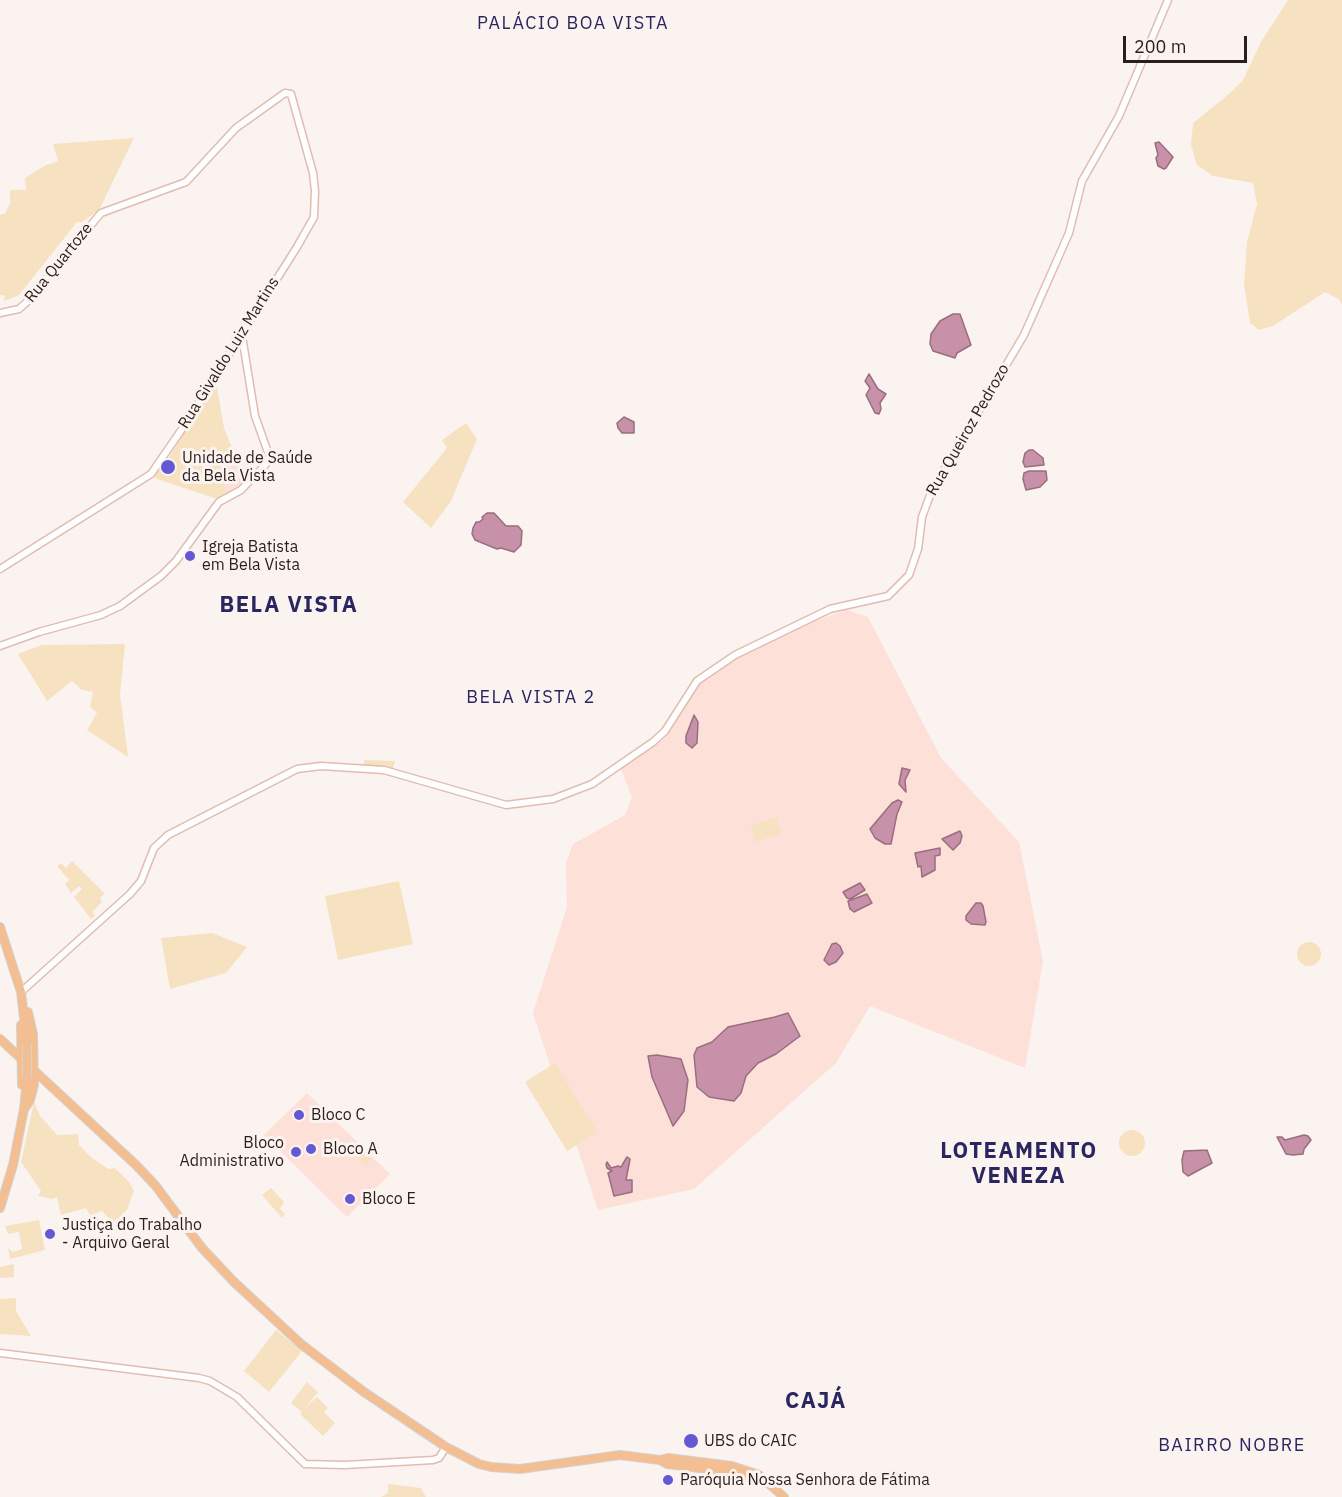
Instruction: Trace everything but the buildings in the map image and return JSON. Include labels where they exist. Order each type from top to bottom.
[{"type":"main road","points":[[0,927],[33,1034],[33,1093],[24,1109]]},
{"type":"main road","points":[[0,1208],[13,1165],[24,1109],[27,1044],[22,996]]},
{"type":"main road","points":[[22,996],[22,1119]]},
{"type":"main road","points":[[0,1039],[149,1178],[202,1248],[233,1281],[301,1344],[364,1392],[446,1447],[479,1464],[520,1469],[620,1455],[732,1466],[761,1477],[784,1497]]},
{"type":"street","name":"Rua Queiroz Pedrozo","points":[[22,996],[130,894],[141,881],[154,848],[168,835],[302,767],[384,770],[506,805],[553,799],[592,784],[653,742],[665,731],[696,681],[735,655],[830,609],[888,596],[909,575],[918,549],[922,517],[932,490],[1024,334],[1069,234],[1082,180],[1119,116],[1168,0]]},
{"type":"street","name":"Rua Quartoze","points":[[0,313],[11,312],[22,307],[101,213],[186,182],[236,128],[285,93],[291,94]]},
{"type":"street","name":"Rua Givaldo Luiz Martins","points":[[0,569],[151,474],[242,335],[314,217],[313,173],[291,94]]},
{"type":"street","points":[[0,646],[39,632],[101,615],[120,606],[161,576],[177,561],[219,502],[241,490],[270,458],[255,416],[242,335]]},
{"type":"street","points":[[0,1353],[210,1381],[237,1397],[305,1464],[345,1465],[433,1460],[439,1458],[446,1447]]},
{"type":"shaded area","points":[[1288,0],[1342,0],[1342,305],[1339,299],[1325,292],[1273,326],[1259,330],[1250,323],[1244,284],[1247,242],[1257,204],[1253,183],[1213,176],[1197,165],[1191,145],[1193,123],[1243,80],[1261,42]]},
{"type":"shaded area","points":[[134,138],[99,210],[82,222],[77,222],[19,295],[4,301],[5,296],[0,295],[0,215],[5,214],[10,203],[10,190],[26,190],[25,178],[44,166],[58,161],[53,144]]},
{"type":"shaded area","points":[[1159,142],[1173,157],[1164,169],[1158,166],[1156,158],[1158,155],[1155,143]]},
{"type":"shaded area","points":[[953,314],[960,314],[971,345],[957,353],[955,358],[933,351],[930,344],[931,334],[940,321]]},
{"type":"shaded area","points":[[869,374],[878,389],[886,394],[880,403],[879,414],[875,413],[866,395],[870,388],[865,381]]},
{"type":"shaded area","points":[[214,386],[217,387],[224,428],[236,458],[218,465],[227,496],[217,499],[157,479],[153,475],[168,459]]},
{"type":"shaded area","points":[[624,417],[634,422],[634,433],[622,433],[618,428],[617,423]]},
{"type":"shaded area","points":[[466,423],[477,439],[451,501],[431,528],[403,502],[447,448],[442,440]]},
{"type":"shaded area","points":[[1033,450],[1043,458],[1044,465],[1025,467],[1023,462],[1025,453]]},
{"type":"shaded area","points":[[236,458],[246,483],[227,496],[217,464]]},
{"type":"shaded area","points":[[1046,471],[1047,480],[1040,487],[1026,490],[1023,479],[1024,473]]},
{"type":"shaded area","points":[[487,513],[494,513],[506,526],[518,526],[522,531],[521,545],[514,552],[497,549],[475,540],[472,534],[473,528],[476,522],[483,519],[482,517]]},
{"type":"shaded area","points":[[847,610],[868,617],[941,758],[1019,842],[1043,961],[1025,1068],[870,1006],[836,1063],[694,1189],[598,1210],[533,1013],[567,907],[566,863],[573,844],[625,815],[632,797],[621,768],[664,739],[696,685],[723,665],[769,640]]},
{"type":"shaded area","points":[[125,644],[120,694],[128,757],[87,730],[97,713],[90,707],[93,692],[82,690],[72,681],[47,701],[18,654],[42,645]]},
{"type":"shaded area","points":[[694,715],[698,722],[697,743],[692,748],[686,743],[686,736]]},
{"type":"shaded area","points":[[364,760],[395,761],[393,768],[364,766]]},
{"type":"shaded area","points":[[902,768],[910,770],[905,780],[906,792],[899,784]]},
{"type":"shaded area","points":[[898,800],[902,802],[891,844],[885,844],[875,838],[870,829],[892,803]]},
{"type":"shaded area","points":[[776,817],[782,833],[756,842],[750,826]]},
{"type":"shaded area","points":[[960,831],[962,836],[960,843],[953,850],[942,839]]},
{"type":"shaded area","points":[[940,848],[940,855],[935,856],[935,870],[922,877],[921,866],[918,867],[915,853]]},
{"type":"shaded area","points":[[72,861],[105,894],[100,897],[102,902],[92,912],[95,916],[91,919],[74,897],[82,889],[79,886],[71,893],[65,884],[69,880],[57,866],[61,863],[66,868]]},
{"type":"shaded area","points":[[399,881],[413,944],[338,960],[325,896]]},
{"type":"shaded area","points":[[860,883],[865,890],[850,899],[847,898],[843,892]]},
{"type":"shaded area","points":[[867,894],[872,903],[854,912],[850,909],[848,901]]},
{"type":"shaded area","points":[[976,903],[981,903],[983,906],[985,925],[971,924],[966,920],[966,916]]},
{"type":"shaded area","points":[[212,933],[247,947],[226,973],[170,989],[161,938]]},
{"type":"shaded area","points":[[1309,942],[1318,945],[1321,954],[1318,963],[1309,966],[1300,963],[1297,954],[1300,945]]},
{"type":"shaded area","points":[[836,943],[843,953],[836,962],[829,965],[824,960],[832,944]]},
{"type":"shaded area","points":[[788,1013],[800,1036],[776,1054],[758,1063],[746,1076],[741,1093],[734,1101],[709,1097],[697,1087],[694,1055],[697,1048],[712,1042],[728,1027]]},
{"type":"shaded area","points":[[657,1055],[681,1059],[688,1080],[684,1111],[673,1126],[652,1077],[648,1056]]},
{"type":"shaded area","points":[[555,1063],[597,1132],[567,1151],[525,1082]]},
{"type":"shaded area","points":[[307,1093],[390,1174],[347,1217],[264,1135]]},
{"type":"shaded area","points":[[34,1102],[40,1116],[57,1135],[78,1134],[79,1145],[92,1158],[108,1169],[115,1168],[129,1182],[134,1191],[127,1210],[113,1223],[102,1211],[90,1215],[86,1208],[61,1215],[57,1197],[52,1199],[38,1196],[41,1191],[21,1162]]},
{"type":"shaded area","points":[[1132,1130],[1141,1134],[1145,1143],[1141,1152],[1132,1156],[1123,1152],[1119,1143],[1123,1134]]},
{"type":"shaded area","points":[[1304,1135],[1311,1140],[1303,1154],[1293,1155],[1286,1154],[1277,1137],[1285,1140]]},
{"type":"shaded area","points":[[357,1143],[372,1159],[365,1165],[350,1150]]},
{"type":"shaded area","points":[[1207,1150],[1212,1163],[1188,1176],[1183,1172],[1184,1151]]},
{"type":"shaded area","points":[[627,1157],[630,1159],[626,1180],[632,1180],[632,1192],[614,1196],[608,1173],[612,1171],[607,1168],[606,1164],[607,1162],[611,1168],[621,1167]]},
{"type":"shaded area","points":[[271,1188],[284,1202],[280,1209],[285,1214],[282,1218],[262,1195]]},
{"type":"shaded area","points":[[39,1220],[45,1250],[10,1259],[8,1248],[13,1252],[22,1249],[19,1232],[8,1234],[5,1226]]},
{"type":"shaded area","points":[[14,1264],[14,1277],[0,1278],[0,1267]]},
{"type":"shaded area","points":[[16,1298],[16,1311],[31,1336],[0,1334],[0,1299]]},
{"type":"shaded area","points":[[276,1330],[302,1351],[269,1392],[244,1371]]},
{"type":"shaded area","points":[[307,1382],[318,1392],[305,1408],[317,1397],[328,1408],[324,1412],[335,1423],[323,1436],[291,1403]]},
{"type":"shaded area","points":[[388,1484],[421,1488],[426,1497],[381,1497],[388,1493]]},
{"type":"place","name":"Unidade de Saúde da Bela Vista","points":[[168,467]]},
{"type":"place","name":"Igreja Batista em Bela Vista","points":[[190,556]]},
{"type":"place","name":"Bloco C","points":[[299,1115]]},
{"type":"place","name":"Bloco A","points":[[311,1149]]},
{"type":"place","name":"Bloco Administrativo","points":[[296,1152]]},
{"type":"place","name":"Bloco E","points":[[350,1199]]},
{"type":"place","name":"Justiça do Trabalho - Arquivo Geral","points":[[50,1234]]},
{"type":"place","name":"UBS do CAIC","points":[[691,1441]]},
{"type":"place","name":"Paróquia Nossa Senhora de Fátima","points":[[668,1480]]},
{"type":"district","name":"PALÁCIO BOA VISTA","points":[[573,24]]},
{"type":"district","name":"BELA VISTA","points":[[289,606]]},
{"type":"district","name":"BELA VISTA 2","points":[[531,698]]},
{"type":"district","name":"LOTEAMENTO VENEZA","points":[[1019,1164]]},
{"type":"district","name":"CAJÁ","points":[[816,1402]]},
{"type":"district","name":"BAIRRO NOBRE","points":[[1232,1446]]}]
